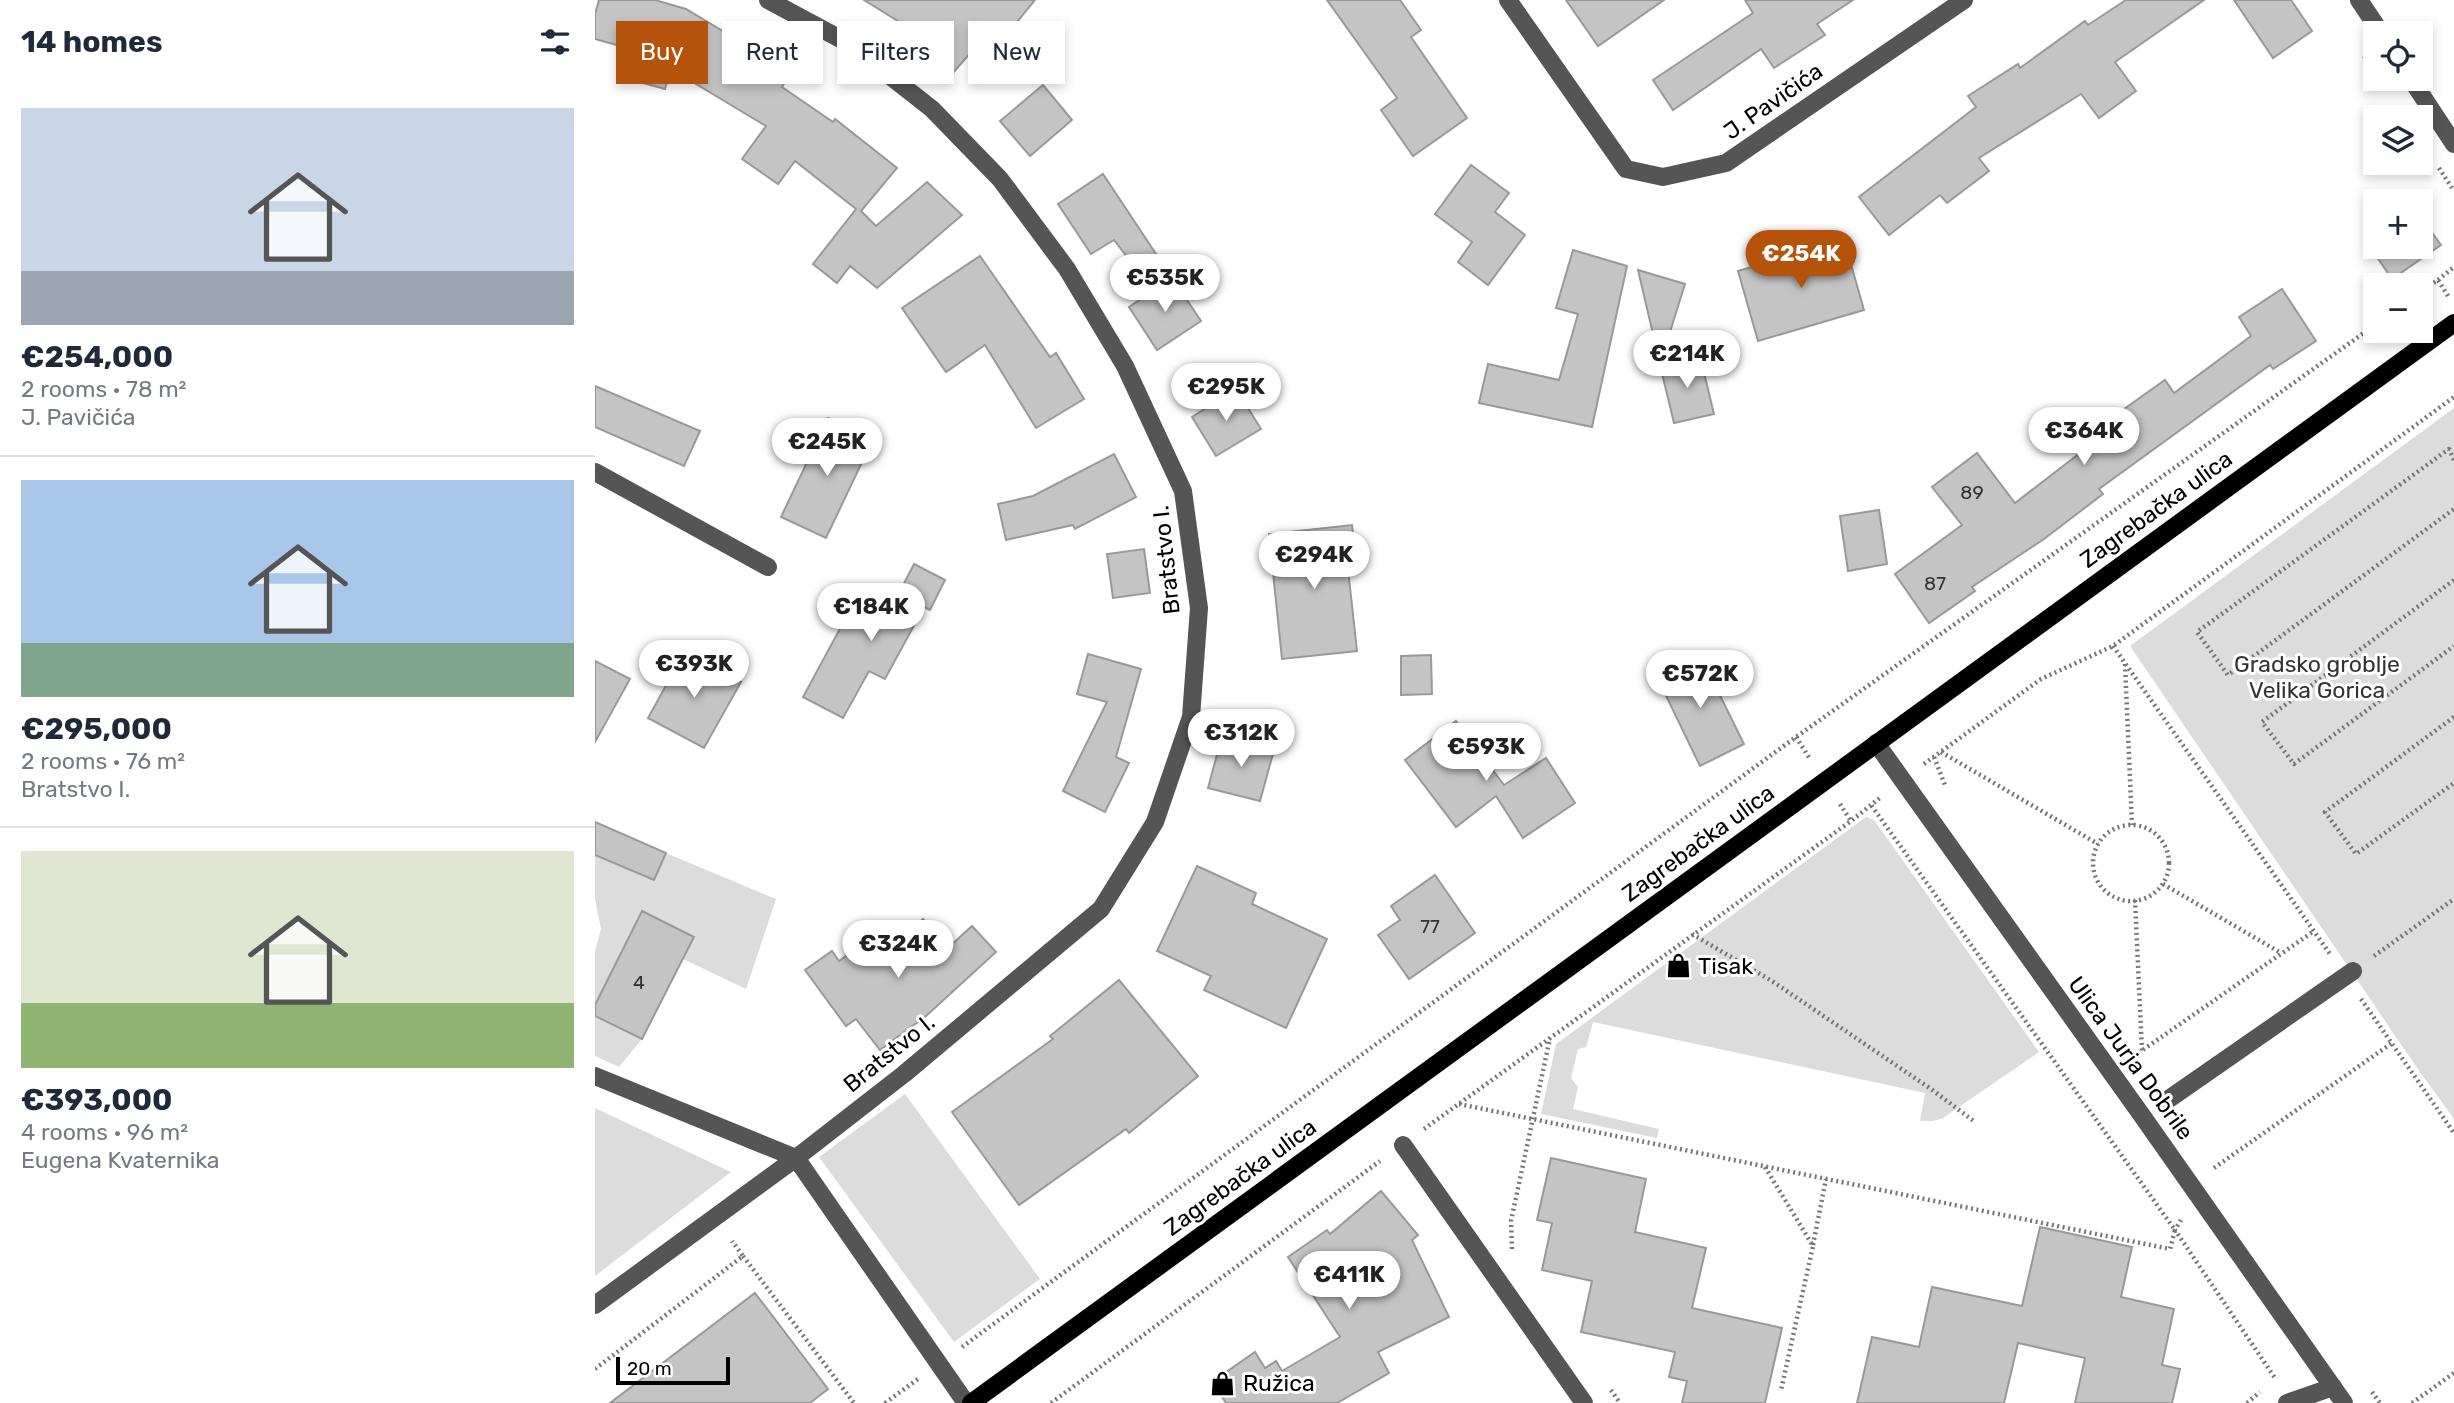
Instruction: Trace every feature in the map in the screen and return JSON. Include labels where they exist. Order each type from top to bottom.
[{"type":"main road","name":"Zagrebačka ulica","points":[[969,1403],[2454,323]]},
{"type":"street","name":"Bratstvo I.","points":[[595,1305],[796,1158],[904,1074],[1101,909],[1155,822],[1191,717],[1199,608],[1183,491],[1125,366],[1067,269],[1000,179],[932,109],[848,43],[768,0]]},
{"type":"street","name":"J. Pavičića","points":[[1508,0],[1626,169],[1663,177],[1727,163],[1963,0]]},
{"type":"street","points":[[2359,0],[2373,21]]},
{"type":"street","points":[[2419,91],[2454,144]]},
{"type":"street","points":[[595,472],[768,567]]},
{"type":"street","name":"Ulica Jurja Dobrile","points":[[1876,743],[2344,1403]]},
{"type":"street","points":[[2166,1101],[2349,974]]},
{"type":"street","points":[[595,1076],[796,1158],[969,1403]]},
{"type":"street","points":[[1403,1145],[1584,1403]]},
{"type":"street","points":[[2290,1402],[2333,1387]]},
{"type":"path","points":[[2433,283],[2454,267]]},
{"type":"path","points":[[2438,280],[2450,299]]},
{"type":"path","points":[[885,1403],[1784,746],[2363,334]]},
{"type":"path","points":[[1051,1403],[1871,805],[1941,751],[2041,680],[2113,646],[2454,397]]},
{"type":"path","points":[[2454,460],[2451,447],[2197,632],[2228,675],[2454,509]]},
{"type":"path","points":[[2454,580],[2262,722],[2294,764],[2454,646]]},
{"type":"path","points":[[2113,646],[2314,931],[2349,974],[2392,1043],[2454,1133]]},
{"type":"path","points":[[2125,663],[2132,825]]},
{"type":"path","points":[[2454,717],[2325,812],[2356,854],[2454,783]]},
{"type":"path","points":[[1941,751],[2098,844]]},
{"type":"path","points":[[1934,757],[1943,783],[1951,794]]},
{"type":"path","points":[[1871,805],[2175,1230],[2290,1402]]},
{"type":"path","points":[[2132,825],[2149,830],[2160,839],[2167,852],[2169,866],[2163,884],[2143,898],[2129,901],[2115,897],[2104,890],[2096,878],[2093,862],[2098,844],[2105,834],[2120,827],[2132,825]]},
{"type":"path","points":[[2163,884],[2281,953]]},
{"type":"path","points":[[2349,974],[2454,899]]},
{"type":"path","points":[[2135,900],[2142,1051]]},
{"type":"path","points":[[2126,1045],[2134,1056],[2314,931]]},
{"type":"path","points":[[1692,934],[1772,981],[1975,1122]]},
{"type":"path","points":[[1513,1255],[1511,1221],[1550,1037]]},
{"type":"path","points":[[2206,1157],[2214,1169],[2392,1043]]},
{"type":"path","points":[[1459,1104],[2170,1249],[2180,1220],[2203,1202]]},
{"type":"path","points":[[1765,1166],[1813,1246]]},
{"type":"path","points":[[1781,1390],[1826,1179]]},
{"type":"path","points":[[715,1217],[854,1403]]},
{"type":"path","points":[[595,1369],[743,1256]]},
{"type":"path","points":[[2412,1403],[2454,1373]]},
{"type":"path","points":[[1604,1381],[1620,1403]]},
{"type":"green space","name":"Gradsko groblje Velika Gorica","points":[[2454,408],[2454,1119],[2130,646]]},
{"type":"green space","points":[[1866,817],[1874,820],[2039,1052],[1943,1118],[1920,1121],[1925,1093],[1593,1022],[1586,1047],[1578,1049],[1571,1078],[1578,1087],[1573,1109],[1659,1129],[1657,1138],[1541,1114],[1556,1044]]},
{"type":"green space","points":[[666,853],[776,899],[746,989],[683,959],[642,1039],[619,1067],[595,1056],[595,951],[601,929],[595,899],[595,855],[653,880]]},
{"type":"green space","points":[[905,1094],[1040,1279],[954,1342],[819,1157]]},
{"type":"green space","points":[[595,1108],[731,1172],[595,1276]]},
{"type":"building","points":[[599,0],[655,0],[686,9],[706,21],[616,21],[616,45],[595,39],[595,14]]},
{"type":"building","points":[[864,0],[1035,0],[1018,21],[968,21],[968,56],[954,72],[954,21],[898,21]]},
{"type":"building","points":[[1327,0],[1400,0],[1421,30],[1411,37],[1467,118],[1413,156],[1381,110],[1397,98]]},
{"type":"building","points":[[1566,0],[1664,0],[1598,46]]},
{"type":"building","points":[[1745,0],[1853,0],[1817,24],[1825,35],[1774,68],[1761,49],[1673,110],[1653,80],[1753,13]]},
{"type":"building","points":[[2126,0],[2204,0],[2115,62],[2136,91],[2099,118],[2081,94],[1979,158],[1989,171],[1947,203],[1940,195],[1889,235],[1859,197],[1976,107],[1968,96],[2018,64],[2020,68],[2085,21],[2088,25]]},
{"type":"building","points":[[2234,0],[2291,0],[2312,31],[2273,58]]},
{"type":"building","points":[[708,22],[722,31],[722,84],[784,84],[782,87],[833,122],[835,119],[897,168],[861,211],[876,226],[927,182],[962,215],[877,288],[850,266],[837,283],[813,264],[856,209],[795,161],[778,184],[742,159],[766,126],[696,84],[708,84]]},
{"type":"building","points":[[647,84],[666,84],[665,89]]},
{"type":"building","points":[[1043,85],[1072,120],[1030,156],[1000,121]]},
{"type":"building","points":[[1471,165],[1509,193],[1495,212],[1525,235],[1488,285],[1458,262],[1472,242],[1435,214]]},
{"type":"building","points":[[1103,174],[1170,275],[1151,288],[1114,240],[1091,254],[1058,204]]},
{"type":"building","points":[[2433,234],[2441,245],[2433,251]]},
{"type":"building","points":[[1844,240],[1864,310],[1758,341],[1738,271]]},
{"type":"building","points":[[1573,250],[1627,266],[1592,427],[1479,403],[1488,364],[1559,380],[1578,314],[1556,308]]},
{"type":"building","points":[[980,256],[1050,357],[1056,353],[1084,399],[1036,428],[985,345],[946,372],[902,308]]},
{"type":"building","points":[[2378,259],[2421,259],[2401,273],[2388,273]]},
{"type":"building","points":[[1638,270],[1685,284],[1660,364]]},
{"type":"building","points":[[1172,278],[1201,321],[1157,350],[1129,307]]},
{"type":"building","points":[[2282,289],[2316,341],[2273,369],[2270,365],[2099,489],[2103,494],[2044,539],[1972,587],[1975,591],[1929,623],[1895,574],[1962,525],[1932,487],[1977,453],[2015,503],[2115,426],[2110,419],[2165,380],[2174,393],[2251,336],[2239,317]]},
{"type":"building","points":[[1700,356],[1714,414],[1674,423],[1660,365]]},
{"type":"building","points":[[595,386],[700,431],[684,466],[595,427]]},
{"type":"building","points":[[1236,389],[1261,429],[1216,456],[1192,417]]},
{"type":"building","points":[[828,418],[873,439],[826,538],[781,517]]},
{"type":"building","points":[[1114,454],[1136,497],[1075,529],[1073,525],[1006,540],[998,504],[1033,496]]},
{"type":"building","points":[[1879,510],[1887,564],[1848,571],[1840,516]]},
{"type":"building","points":[[1352,525],[1357,568],[1348,569],[1357,651],[1282,659],[1269,534]]},
{"type":"building","points":[[1144,549],[1150,593],[1113,598],[1107,554]]},
{"type":"building","points":[[914,564],[945,580],[930,610],[924,607],[885,679],[869,671],[843,718],[803,697],[856,599],[887,616]]},
{"type":"building","points":[[685,651],[741,682],[704,748],[648,718]]},
{"type":"building","points":[[1699,653],[1744,744],[1700,766],[1656,675]]},
{"type":"building","points":[[1088,654],[1141,669],[1116,757],[1129,763],[1105,812],[1063,791],[1107,702],[1077,694]]},
{"type":"building","points":[[1431,655],[1432,694],[1401,695],[1401,656]]},
{"type":"building","points":[[595,661],[630,679],[595,742]]},
{"type":"building","points":[[1456,721],[1504,785],[1546,758],[1575,803],[1523,838],[1496,796],[1456,827],[1405,760]]},
{"type":"building","points":[[1222,736],[1274,750],[1260,801],[1208,788]]},
{"type":"building","points":[[595,822],[666,853],[654,880],[595,855]]},
{"type":"building","points":[[1197,866],[1256,893],[1252,904],[1327,939],[1286,1028],[1204,990],[1211,976],[1157,951]]},
{"type":"building","points":[[1435,875],[1475,933],[1409,979],[1378,935],[1400,920],[1391,906]]},
{"type":"building","points":[[642,911],[694,937],[642,1039],[595,1016],[595,1005]]},
{"type":"building","points":[[923,919],[949,947],[972,926],[996,952],[926,1016],[880,1050],[856,1019],[846,1026],[805,970],[832,951],[839,961],[869,939],[882,957]]},
{"type":"building","points":[[1119,980],[1198,1076],[1129,1133],[1126,1129],[1019,1205],[952,1112],[1053,1039],[1050,1036]]},
{"type":"building","points":[[1551,1158],[1646,1179],[1635,1232],[1706,1248],[1692,1308],[1782,1328],[1765,1403],[1682,1403],[1687,1381],[1669,1377],[1675,1352],[1581,1332],[1592,1281],[1542,1270],[1552,1223],[1537,1220]]},
{"type":"building","points":[[1381,1191],[1418,1235],[1412,1240],[1449,1317],[1378,1352],[1389,1373],[1337,1403],[1226,1403],[1212,1382],[1255,1352],[1265,1368],[1276,1361],[1282,1371],[1340,1337],[1288,1257],[1327,1230],[1330,1234]]},
{"type":"building","points":[[2040,1227],[2132,1247],[2121,1297],[2174,1309],[2162,1365],[2180,1369],[2172,1403],[2075,1403],[2085,1358],[2018,1343],[2004,1403],[1857,1403],[1872,1337],[1919,1347],[1932,1287],[2022,1306]]},
{"type":"building","points":[[755,1293],[828,1389],[810,1403],[610,1403]]},
{"type":"place","name":"Tisak","points":[[1678,966]]},
{"type":"place","name":"Ružica","points":[[1223,1383]]}]
